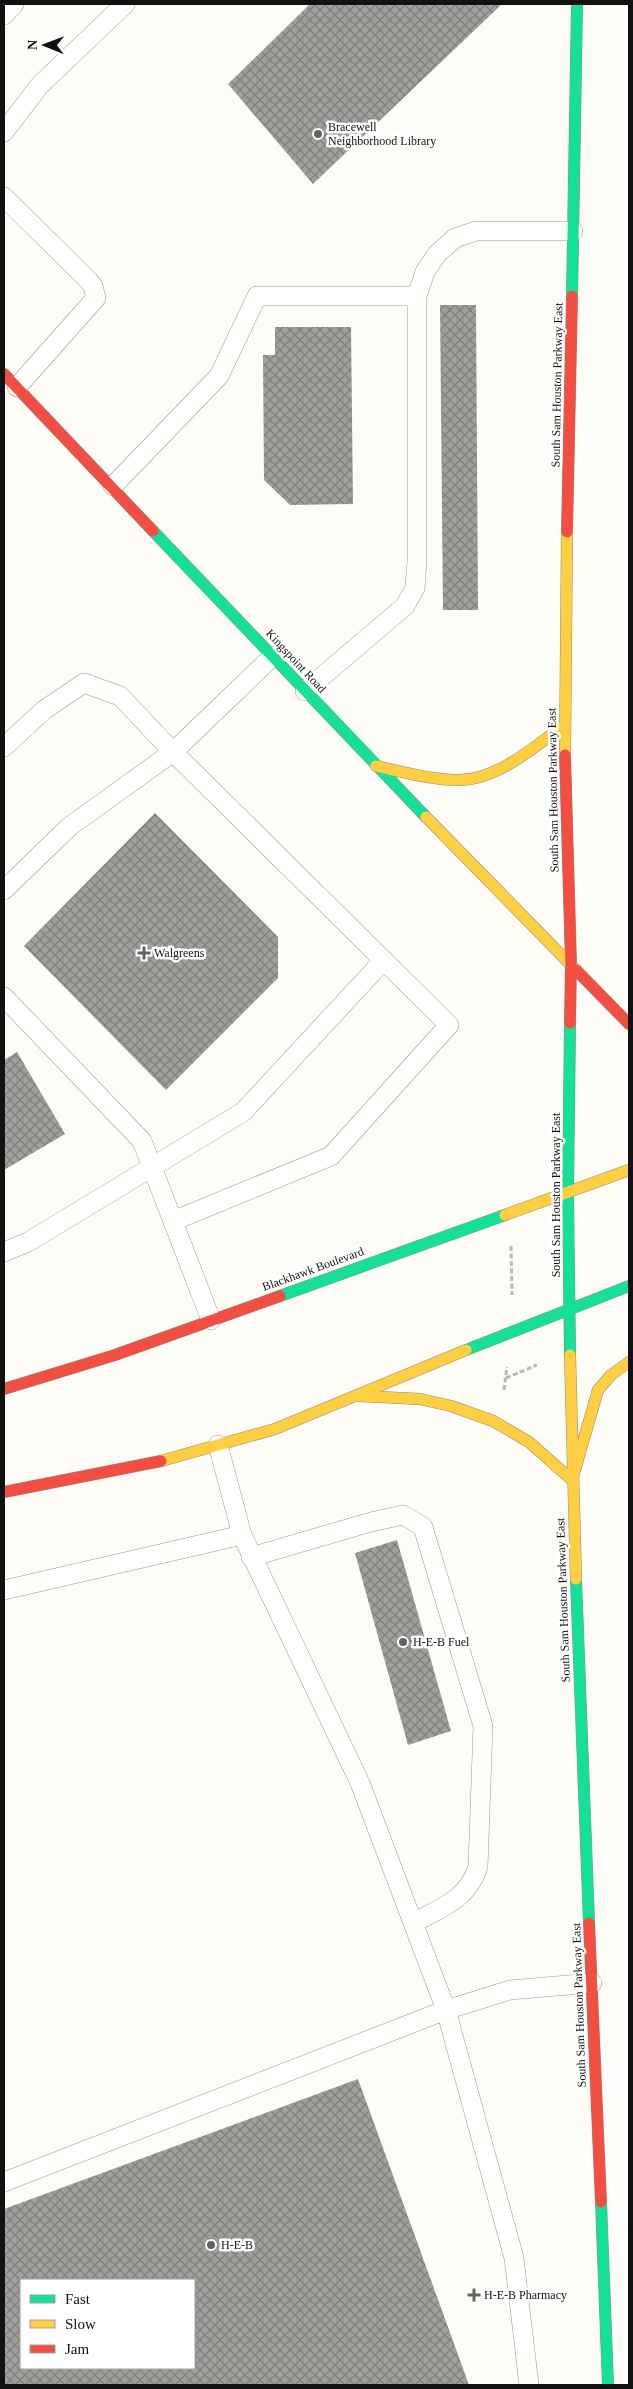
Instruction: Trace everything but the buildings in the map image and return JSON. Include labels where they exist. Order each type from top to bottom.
[{"type":"main road","name":"South Sam Houston Parkway East","points":[[577,4],[564,725],[571,964],[568,1193],[572,1480],[608,2385]]},
{"type":"main road","name":"Kingspoint Road","points":[[4,374],[113,486],[376,766],[629,1024]]},
{"type":"main road","points":[[376,766],[417,775],[466,780],[504,767],[564,725]]},
{"type":"main road","name":"Blackhawk Boulevard","points":[[4,1389],[115,1355],[629,1170]]},
{"type":"main road","points":[[4,1492],[172,1459],[275,1429],[351,1396],[629,1286]]},
{"type":"main road","points":[[351,1396],[420,1399],[451,1406],[493,1421],[529,1442],[572,1480],[598,1390],[611,1375],[629,1362]]},
{"type":"lane","points":[[4,15],[14,4]]},
{"type":"lane","points":[[4,132],[40,85],[125,4]]},
{"type":"lane","points":[[4,197],[94,286],[96,298],[17,387]]},
{"type":"lane","points":[[305,691],[404,606],[415,588],[417,561],[417,296],[429,266],[437,254],[455,238],[476,231],[574,231]]},
{"type":"lane","points":[[113,486],[219,376],[257,296],[417,296]]},
{"type":"lane","points":[[4,890],[69,827],[173,752],[272,656]]},
{"type":"lane","points":[[4,747],[44,710],[84,683],[120,696],[173,752],[449,1025],[331,1156],[172,1221]]},
{"type":"lane","points":[[4,1252],[28,1242],[243,1112],[383,961]]},
{"type":"lane","points":[[4,997],[142,1141],[211,1320]]},
{"type":"lane","points":[[218,1445],[242,1535],[360,1782],[446,2010],[514,2258],[529,2385]]},
{"type":"lane","points":[[251,1557],[371,1522],[403,1515],[423,1527],[483,1726],[478,1867],[474,1882],[456,1900],[413,1923]]},
{"type":"lane","points":[[4,1590],[242,1535]]},
{"type":"lane","points":[[4,2182],[446,2010],[510,1990],[592,1982]]},
{"type":"path","points":[[511,1238],[512,1295]]},
{"type":"path","points":[[504,1397],[507,1364]]},
{"type":"path","points":[[506,1378],[539,1364]]},
{"type":"traffic: fast","points":[[572,296],[577,4]]},
{"type":"traffic: fast","points":[[153,531],[426,817]]},
{"type":"traffic: fast","points":[[570,1023],[568,1193],[570,1355]]},
{"type":"traffic: fast","points":[[280,1296],[505,1215]]},
{"type":"traffic: fast","points":[[466,1350],[629,1286]]},
{"type":"traffic: fast","points":[[576,1579],[589,1923]]},
{"type":"traffic: fast","points":[[601,2202],[608,2385]]},
{"type":"traffic: slow","points":[[565,755],[567,532]]},
{"type":"traffic: slow","points":[[376,766],[439,779],[460,780],[474,778],[502,768],[528,752],[564,725]]},
{"type":"traffic: slow","points":[[426,817],[576,970]]},
{"type":"traffic: slow","points":[[505,1215],[629,1170]]},
{"type":"traffic: slow","points":[[161,1461],[275,1429],[466,1350]]},
{"type":"traffic: slow","points":[[570,1355],[576,1579]]},
{"type":"traffic: slow","points":[[359,1396],[420,1399],[451,1406],[493,1421],[529,1442],[572,1480],[598,1390],[611,1375],[629,1362]]},
{"type":"traffic: jam","points":[[567,532],[572,296]]},
{"type":"traffic: jam","points":[[4,374],[153,531]]},
{"type":"traffic: jam","points":[[565,755],[571,964],[570,1023]]},
{"type":"traffic: jam","points":[[576,970],[629,1024]]},
{"type":"traffic: jam","points":[[4,1389],[115,1355],[280,1296]]},
{"type":"traffic: jam","points":[[4,1492],[161,1461]]},
{"type":"traffic: jam","points":[[589,1923],[601,2202]]},
{"type":"place","name":"Bracewell Neighborhood Library","points":[[318,134]]},
{"type":"place","name":"Walgreens","points":[[144,953]]},
{"type":"place","name":"H-E-B Fuel","points":[[403,1642]]},
{"type":"place","name":"H-E-B","points":[[211,2245]]},
{"type":"place","name":"H-E-B Pharmacy","points":[[474,2295]]}]
